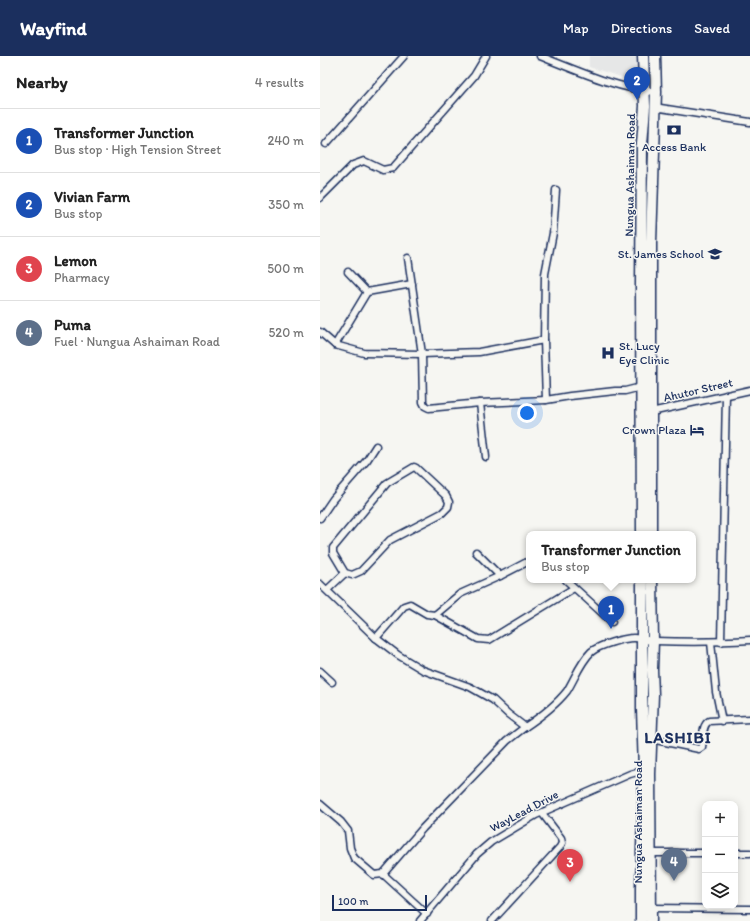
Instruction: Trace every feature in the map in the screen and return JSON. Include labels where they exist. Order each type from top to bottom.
[{"type":"main road","name":"Nungua Ashaiman Road","points":[[642,531],[642,144],[645,106],[643,56]]},
{"type":"main road","name":"Nungua Ashaiman Road","points":[[651,531],[652,196],[656,107],[655,56]]},
{"type":"main road","name":"Nungua Ashaiman Road","points":[[642,583],[642,709],[646,853],[651,921]]},
{"type":"main road","name":"Nungua Ashaiman Road","points":[[641,921],[646,853],[653,694],[652,583]]},
{"type":"street","points":[[326,144],[404,56]]},
{"type":"street","points":[[320,198],[353,165],[360,162],[364,161],[383,170],[392,168],[474,76],[486,56]]},
{"type":"street","points":[[540,56],[595,77],[645,91],[656,92]]},
{"type":"street","points":[[645,106],[750,122]]},
{"type":"street","points":[[546,400],[544,340],[546,274],[553,233],[556,190]]},
{"type":"street","points":[[408,258],[422,354],[422,402],[425,406],[430,408],[480,403],[546,400],[570,396],[625,391],[641,387]]},
{"type":"street","points":[[348,272],[367,292]]},
{"type":"street","points":[[335,344],[367,292],[412,284]]},
{"type":"street","points":[[320,332],[335,344],[364,353],[422,354],[478,352],[544,340]]},
{"type":"street","name":"Ahutor Street","points":[[651,412],[750,390]]},
{"type":"street","points":[[721,642],[726,395]]},
{"type":"street","points":[[480,403],[486,457]]},
{"type":"street","points":[[320,518],[333,499],[367,460],[376,446]]},
{"type":"street","points":[[416,468],[446,496],[449,502],[448,507],[442,513],[390,540],[361,571],[352,575],[345,573],[333,553],[333,548],[387,483],[409,469],[416,468]]},
{"type":"street","points":[[476,552],[500,576]]},
{"type":"street","points":[[435,614],[460,594],[526,563]]},
{"type":"street","points":[[327,590],[345,573]]},
{"type":"street","points":[[569,583],[612,622]]},
{"type":"street","points":[[320,584],[376,638],[398,655],[423,670],[470,688],[493,700],[508,714],[525,726]]},
{"type":"street","points":[[376,638],[404,606],[410,604],[427,614],[435,614],[478,639],[489,640],[574,588]]},
{"type":"street","points":[[320,804],[341,822],[348,832],[350,848],[354,858],[374,875],[384,874],[423,828],[507,741],[558,702],[592,651],[622,640],[635,638],[653,641],[721,642],[750,640]]},
{"type":"street","points":[[711,642],[716,692],[722,721]]},
{"type":"street","points":[[320,671],[332,682]]},
{"type":"street","points":[[651,739],[699,749],[702,747],[704,726],[709,721],[750,719]]},
{"type":"street","name":"WayLead Drive","points":[[420,921],[477,854],[491,842],[542,813],[630,774],[644,770]]},
{"type":"street","points":[[492,921],[562,843],[561,838],[542,813]]},
{"type":"street","points":[[646,853],[702,852]]},
{"type":"street","points":[[738,853],[750,853]]},
{"type":"street","points":[[384,874],[427,914]]},
{"type":"street","points":[[651,908],[750,909]]},
{"type":"shaded area","points":[[589,56],[641,56],[641,83],[589,67]]},
{"type":"place","name":"Vivian Farm","points":[[637,100]]},
{"type":"place","name":"Access Bank","points":[[674,130]]},
{"type":"place","name":"St. James School","points":[[715,254]]},
{"type":"place","name":"St. Lucy Eye Clinic","points":[[608,353]]},
{"type":"place","name":"Crown Plaza","points":[[697,430]]},
{"type":"place","name":"Transformer Junction","points":[[611,629]]},
{"type":"place","name":"Puma","points":[[674,881]]},
{"type":"place","name":"Lemon","points":[[570,882]]},
{"type":"district","name":"LASHIBI","points":[[678,737]]}]
